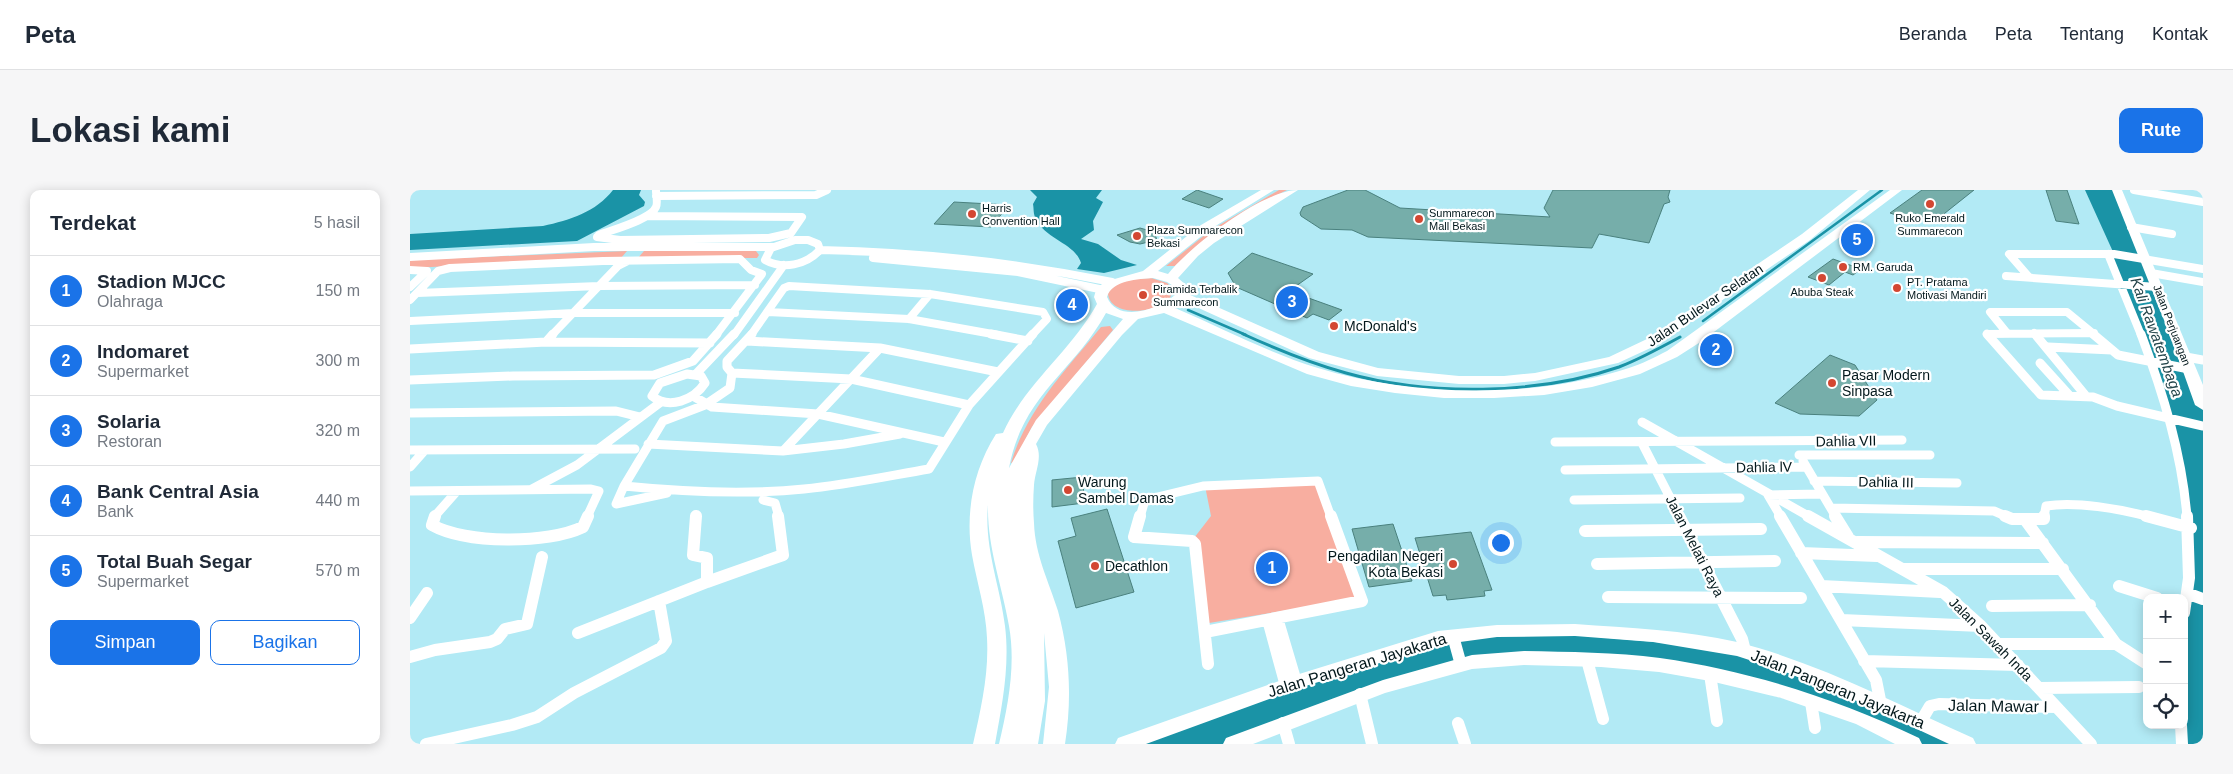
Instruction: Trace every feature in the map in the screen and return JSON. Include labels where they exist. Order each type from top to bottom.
[{"type":"main road","points":[[1147,274],[1221,216],[1269,190]]},
{"type":"main road","points":[[1171,279],[1180,267],[1231,227],[1294,190]]},
{"type":"main road","name":"Jalan Bulevar Selatan","points":[[1182,296],[1314,354],[1377,372],[1459,380],[1504,380],[1535,377],[1613,360],[1652,342],[1806,237],[1865,190]]},
{"type":"main road","name":"Jalan Bulevar Selatan","points":[[1173,311],[1280,359],[1313,372],[1339,378],[1409,389],[1488,394],[1542,391],[1576,386],[1621,375],[1672,354],[1897,190]]},
{"type":"main road","name":"Jalan Perjuangan","points":[[2117,190],[2140,257],[2185,365],[2199,386],[2203,405]]},
{"type":"main road","points":[[1162,261],[1165,269],[1180,267]]},
{"type":"main road","points":[[989,740],[994,696],[997,637],[978,529],[984,483],[992,456],[1003,435],[1091,328],[1107,292],[1134,275],[1147,274],[1171,279],[1180,286],[1182,296],[1173,311]]},
{"type":"main road","points":[[1107,292],[1116,312],[1135,315],[1173,311],[1184,304],[1195,303]]},
{"type":"main road","points":[[1010,744],[1020,689],[1021,643],[1017,614],[997,529],[1003,507],[1023,453],[1041,423],[1117,332],[1135,315]]},
{"type":"main road","points":[[1091,328],[1109,324],[1115,326],[1117,332]]},
{"type":"main road","points":[[1018,416],[1004,455],[1003,507],[1011,532],[1034,633],[1035,701],[1027,744]]},
{"type":"main road","points":[[1030,444],[1032,457],[1026,484],[1026,542],[1052,624],[1061,682],[1059,738],[1048,737],[1032,744]]},
{"type":"street","points":[[656,192],[712,190]]},
{"type":"street","points":[[656,192],[816,195],[827,190]]},
{"type":"street","points":[[2134,190],[2203,202]]},
{"type":"street","points":[[584,248],[597,237],[647,216],[656,208],[656,192]]},
{"type":"street","points":[[608,234],[620,240],[770,238],[791,233],[802,219],[796,216],[647,216]]},
{"type":"street","points":[[2131,227],[2172,234]]},
{"type":"street","points":[[594,247],[608,234]]},
{"type":"street","points":[[410,257],[594,247],[773,247],[787,242],[808,240],[818,244],[817,253]]},
{"type":"street","points":[[546,342],[600,286],[634,247]]},
{"type":"street","points":[[630,260],[644,247]]},
{"type":"street","points":[[773,247],[767,252],[765,260],[769,263],[784,265],[801,262],[817,253],[943,263],[1057,278],[1107,292]]},
{"type":"street","points":[[2029,277],[2009,254],[2111,254],[2140,257],[2203,269]]},
{"type":"street","points":[[2111,254],[2126,283],[2155,362],[2182,471],[2191,528],[2195,596]]},
{"type":"street","points":[[410,300],[438,272],[450,268],[619,263],[630,260],[740,259],[751,270],[762,274],[735,313],[690,363],[649,376],[512,376],[410,380]]},
{"type":"street","points":[[695,375],[738,331],[784,265]]},
{"type":"street","points":[[410,270],[424,270],[427,273],[410,288]]},
{"type":"street","points":[[2006,276],[2126,283],[2203,282]]},
{"type":"street","points":[[417,293],[600,286],[755,285]]},
{"type":"street","points":[[624,486],[675,491],[786,491],[932,468],[944,442],[969,405],[1046,322],[1047,317],[1043,312],[930,294],[794,286],[784,288],[747,341],[728,361],[727,367],[732,373],[851,379],[969,405]]},
{"type":"street","points":[[909,319],[930,294]]},
{"type":"street","points":[[768,312],[909,319],[1028,341]]},
{"type":"street","points":[[2007,333],[1990,312],[2067,312],[2120,356],[2185,365],[2203,360]]},
{"type":"street","points":[[410,321],[574,313],[735,313]]},
{"type":"street","points":[[2034,333],[2048,347],[2086,396]]},
{"type":"street","points":[[2094,333],[1987,334],[2041,395],[2086,396],[2169,419],[2203,426]]},
{"type":"street","points":[[747,341],[880,348],[998,372]]},
{"type":"street","points":[[410,349],[546,342],[710,343]]},
{"type":"street","points":[[2048,347],[2112,350]]},
{"type":"street","points":[[783,451],[880,348]]},
{"type":"street","points":[[2040,363],[2069,395]]},
{"type":"street","points":[[675,491],[616,504],[624,486],[663,421],[706,405],[730,388],[732,373]]},
{"type":"street","points":[[695,375],[700,376],[705,383],[699,392],[693,396],[676,402],[661,402],[652,396],[656,387],[678,376],[695,375]]},
{"type":"street","points":[[693,396],[706,405],[722,408],[818,414],[944,442]]},
{"type":"street","points":[[529,490],[565,473],[600,449],[661,402]]},
{"type":"street","points":[[410,413],[616,411],[640,417]]},
{"type":"street","name":"Jalan Sawah Inda","points":[[1642,422],[1768,495],[1943,592],[1981,626],[2091,744]]},
{"type":"street","points":[[1784,431],[1852,540],[2043,543]]},
{"type":"street","points":[[648,444],[783,451],[844,444],[903,433]]},
{"type":"street","name":"Dahlia VII","points":[[1555,442],[1902,440]]},
{"type":"street","name":"Jalan Melati Raya","points":[[1642,442],[1721,598],[1745,651]]},
{"type":"street","points":[[410,450],[636,449]]},
{"type":"street","points":[[410,467],[425,450]]},
{"type":"street","points":[[1799,455],[1930,455]]},
{"type":"street","name":"Dahlia lV","points":[[1565,470],[1806,467]]},
{"type":"street","points":[[1205,632],[1362,601],[1320,483],[1315,480],[1203,486],[1145,500],[1134,537],[1192,542],[1195,544],[1208,664]]},
{"type":"street","name":"Dahlia III","points":[[1814,481],[1957,483]]},
{"type":"street","points":[[410,491],[591,489],[599,491],[583,527],[579,530],[563,535],[482,538],[464,536],[432,525],[434,517],[457,491]]},
{"type":"street","points":[[1822,494],[1768,495],[1876,680],[1881,705]]},
{"type":"street","points":[[1574,500],[1740,498]]},
{"type":"street","points":[[578,633],[708,582],[783,556],[777,517],[778,510],[775,503],[763,500]]},
{"type":"street","points":[[1831,508],[1994,511],[2012,519],[2026,520],[2044,519],[2046,506],[2058,504],[2128,511],[2191,528]]},
{"type":"street","points":[[696,516],[693,555],[707,558],[708,582]]},
{"type":"street","points":[[2026,520],[2090,605],[2116,644],[2143,661]]},
{"type":"street","points":[[1585,531],[1761,529]]},
{"type":"street","points":[[1801,553],[1880,557]]},
{"type":"street","points":[[410,657],[435,650],[490,642],[497,639],[505,629],[527,624],[542,557]]},
{"type":"street","points":[[1597,564],[1775,561]]},
{"type":"street","points":[[1901,569],[2063,569]]},
{"type":"street","points":[[1821,586],[1943,592]]},
{"type":"street","points":[[2120,586],[2145,594]]},
{"type":"street","points":[[410,618],[428,593]]},
{"type":"street","points":[[1608,597],[1801,598]]},
{"type":"street","points":[[426,744],[512,725],[537,717],[574,693],[661,648],[666,641],[659,601]]},
{"type":"street","points":[[1992,606],[2090,605]]},
{"type":"street","points":[[1273,619],[1291,684]]},
{"type":"street","points":[[1841,620],[1981,626]]},
{"type":"street","name":"Jalan Pangeran Jayakarta","points":[[1124,744],[1291,684],[1419,644],[1453,636],[1516,630],[1606,631],[1653,636],[1745,651],[1789,666],[1967,744]]},
{"type":"street","points":[[1453,636],[1461,665]]},
{"type":"street","points":[[1998,644],[2116,644]]},
{"type":"street","points":[[1232,744],[1360,694],[1472,662],[1524,658],[1659,665],[1710,674],[1780,691],[1874,724],[1913,744]]},
{"type":"street","points":[[1587,660],[1603,719]]},
{"type":"street","points":[[1864,661],[2018,665]]},
{"type":"street","points":[[1710,674],[1717,721]]},
{"type":"street","points":[[2039,688],[2138,687]]},
{"type":"street","points":[[1360,694],[1372,744]]},
{"type":"street","points":[[1811,702],[1815,728]]},
{"type":"street","name":"Jalan Mawar I","points":[[1920,723],[1930,706],[1939,704],[2056,707]]},
{"type":"street","points":[[1283,723],[1289,744]]},
{"type":"street","points":[[1458,723],[1465,744]]},
{"type":"street","points":[[2181,729],[2182,744]]},
{"type":"shaded area","points":[[1279,190],[1287,190],[1265,201],[1175,266],[1166,266],[1211,230]]},
{"type":"shaded area","points":[[627,251],[621,258],[410,268],[410,260]]},
{"type":"shaded area","points":[[644,251],[756,251],[759,255],[757,258],[638,258]]},
{"type":"shaded area","points":[[1151,278],[1167,283],[1172,288],[1171,296],[1164,303],[1154,308],[1130,310],[1119,308],[1111,302],[1108,293],[1122,282]]},
{"type":"shaded area","points":[[1110,326],[1113,330],[1032,427],[1014,462],[1011,463],[1027,425],[1049,391],[1101,327]]},
{"type":"shaded area","points":[[1317,482],[1356,599],[1209,623],[1194,538],[1211,516],[1205,486]]},
{"type":"water","points":[[613,190],[641,190],[639,195],[645,202],[644,206],[577,241],[410,250],[410,234],[543,226],[563,221],[582,214],[599,204]]},
{"type":"water","points":[[1030,190],[1102,190],[1096,198],[1103,202],[1093,221],[1094,230],[1081,239],[1098,244],[1121,260],[1137,265],[1104,273],[1077,269],[1081,263],[1078,256],[1046,232],[1036,219],[1033,204],[1037,197]]},
{"type":"water","name":"Kali Rawatembaga","points":[[2085,190],[2117,190],[2203,405],[2203,744],[2182,744],[2184,729],[2188,729],[2188,594],[2186,594],[2191,528],[2173,432],[2108,254],[2114,254]]},
{"type":"water","points":[[1516,630],[1737,649],[1967,744],[1913,744],[1862,719],[1659,665],[1472,662],[1232,744],[1124,744],[1296,682],[1372,657]]},
{"type":"building","points":[[1197,190],[1223,199],[1209,208],[1182,199]]},
{"type":"building","name":"Summarecon Mall Bekasi","points":[[1348,190],[1365,190],[1400,208],[1550,217],[1544,208],[1553,190],[1670,190],[1668,197],[1670,202],[1664,204],[1649,243],[1599,234],[1592,248],[1368,237],[1352,230],[1321,229],[1301,216],[1300,213],[1303,207]]},
{"type":"building","name":"Ruko Emerald Summarecon","points":[[1922,190],[1974,190],[1935,221],[1915,214],[1908,219],[1890,213]]},
{"type":"building","points":[[2046,190],[2067,190],[2079,224],[2056,221]]},
{"type":"building","name":"Harris Convention Hall","points":[[954,202],[1009,205],[991,227],[934,224]]},
{"type":"building","name":"Plaza Summarecon Bekasi","points":[[1140,228],[1154,232],[1157,240],[1140,244],[1130,242],[1117,235]]},
{"type":"building","points":[[1252,253],[1313,274],[1289,291],[1342,310],[1329,320],[1313,314],[1307,318],[1236,287],[1228,273]]},
{"type":"building","points":[[1833,259],[1861,269],[1853,275],[1845,272],[1829,285],[1808,277]]},
{"type":"building","points":[[1082,300],[1083,307],[1062,311],[1061,303]]},
{"type":"building","name":"Pasar Modern Sinpasa","points":[[1830,355],[1855,365],[1877,400],[1859,416],[1800,414],[1775,403]]},
{"type":"building","name":"Warung Sambel Damas","points":[[1083,477],[1084,503],[1052,507],[1052,480]]},
{"type":"building","name":"Decathlon","points":[[1107,509],[1134,592],[1076,608],[1058,541],[1076,536],[1071,518]]},
{"type":"building","points":[[1393,524],[1412,581],[1369,587],[1352,529]]},
{"type":"building","name":"Pengadilan Negeri Kota Bekasi","points":[[1471,532],[1492,590],[1484,591],[1485,596],[1447,600],[1446,595],[1433,596],[1415,538]]},
{"type":"waterway","points":[[1703,321],[1882,190]]},
{"type":"waterway","points":[[1188,310],[1246,335]]},
{"type":"waterway","points":[[1243,334],[1319,365],[1346,373],[1412,386],[1447,389],[1519,387],[1554,383],[1587,376],[1627,364],[1680,337]]},
{"type":"place","name":"Ruko Emerald Summarecon","points":[[1930,204]]},
{"type":"place","name":"Harris Convention Hall","points":[[972,214]]},
{"type":"place","name":"Summarecon Mall Bekasi","points":[[1419,219]]},
{"type":"place","name":"Plaza Summarecon Bekasi","points":[[1137,236]]},
{"type":"place","name":"Total Buah Segar","points":[[1857,240]]},
{"type":"place","name":"RM. Garuda","points":[[1843,267]]},
{"type":"place","name":"Abuba Steak","points":[[1822,278]]},
{"type":"place","name":"PT. Pratama Motivasi Mandiri","points":[[1897,288]]},
{"type":"place","name":"Piramida Terbalik Summarecon","points":[[1143,295]]},
{"type":"place","name":"Solaria","points":[[1292,302]]},
{"type":"place","name":"Bank Central Asia","points":[[1072,305]]},
{"type":"place","name":"McDonald's","points":[[1334,326]]},
{"type":"place","name":"Indomaret","points":[[1716,350]]},
{"type":"place","name":"Pasar Modern Sinpasa","points":[[1832,383]]},
{"type":"place","name":"Warung Sambel Damas","points":[[1068,490]]},
{"type":"place","name":"Pengadilan Negeri Kota Bekasi","points":[[1453,564]]},
{"type":"place","name":"Decathlon","points":[[1095,566]]},
{"type":"place","name":"Stadion MJCC","points":[[1272,568]]}]
